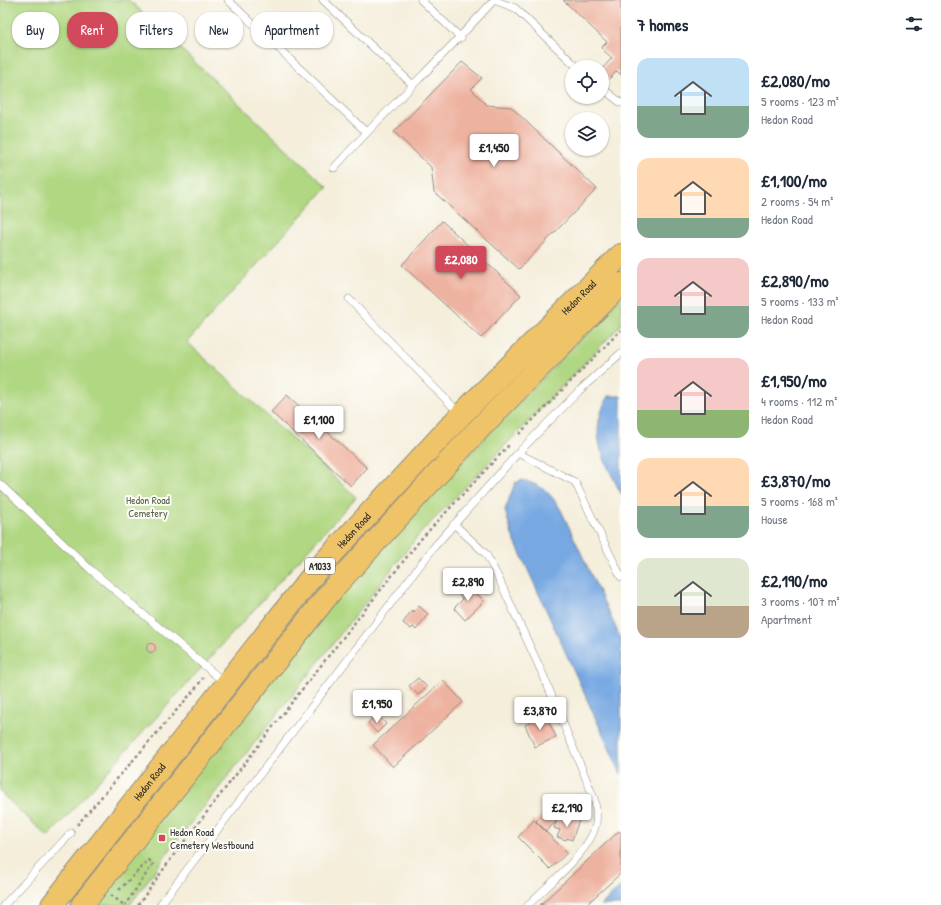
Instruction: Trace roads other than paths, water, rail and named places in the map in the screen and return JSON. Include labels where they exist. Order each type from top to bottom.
[{"type":"highway","name":"Hedon Road","points":[[52,905],[317,570],[461,415],[621,255]]},
{"type":"highway","name":"Hedon Road","points":[[82,905],[336,585],[476,432],[621,284]]},
{"type":"lane","points":[[228,0],[366,132]]},
{"type":"lane","points":[[323,0],[413,85]]},
{"type":"lane","points":[[421,0],[461,38]]},
{"type":"lane","points":[[334,168],[366,132],[461,38],[494,0],[515,8]]},
{"type":"lane","points":[[507,0],[570,60]]},
{"type":"lane","points":[[609,94],[621,103]]},
{"type":"lane","points":[[349,299],[461,415]]},
{"type":"lane","points":[[160,905],[399,590],[454,524],[518,453],[579,391],[621,353]]},
{"type":"lane","points":[[518,453],[575,482],[621,577]]},
{"type":"lane","points":[[0,484],[91,570],[227,685]]},
{"type":"lane","points":[[454,524],[486,554],[498,577],[544,677],[594,798],[596,823],[585,848],[528,905]]},
{"type":"lane","points":[[4,905],[70,833]]},
{"type":"water","points":[[608,396],[621,396],[621,494],[603,457],[598,435],[602,410]]},
{"type":"water","points":[[522,480],[545,490],[553,498],[561,510],[621,639],[621,774],[512,535],[505,510],[515,483]]},
{"type":"water","points":[[621,886],[621,905],[601,905]]},
{"type":"place","name":"Hedon Road Cemetery Westbound","points":[[162,838]]},
{"type":"park label","name":"Hedon Road Cemetery","points":[[148,506]]}]
